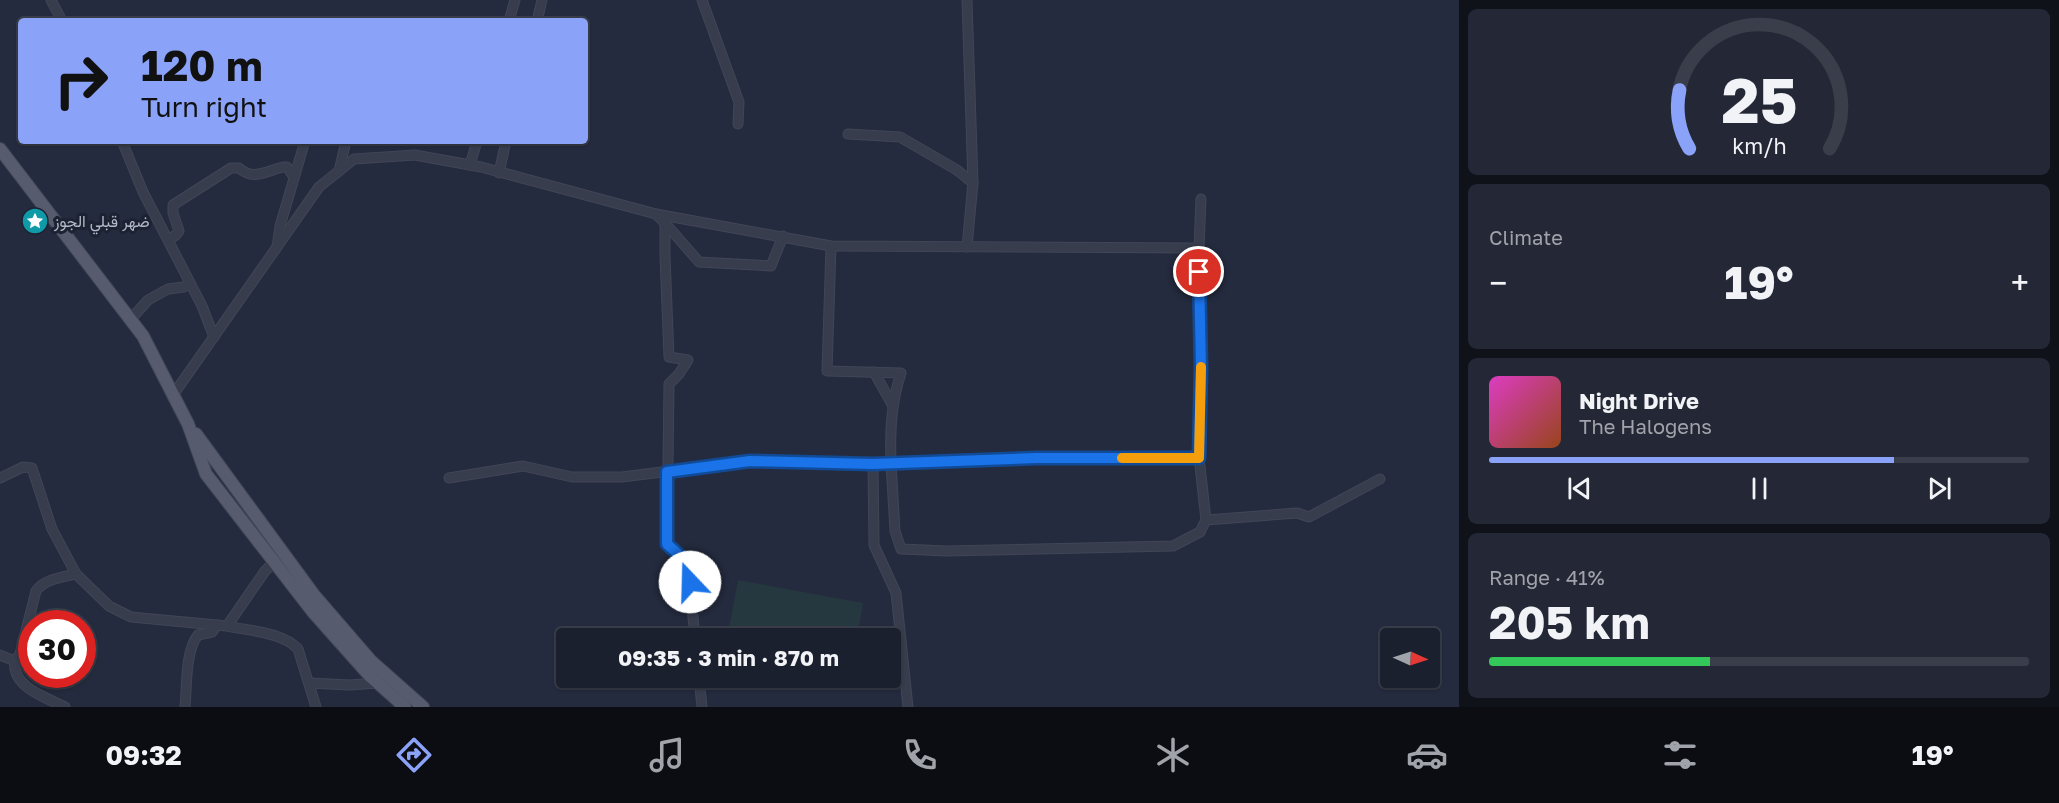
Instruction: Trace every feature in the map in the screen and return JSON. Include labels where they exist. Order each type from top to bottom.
[{"type":"main road","points":[[0,149],[143,336],[188,424],[207,474],[312,612],[378,683],[405,707]]},
{"type":"main road","points":[[188,424],[314,595],[371,661],[423,707]]},
{"type":"street","points":[[51,0],[60,18]]},
{"type":"street","points":[[510,18],[515,0]]},
{"type":"street","points":[[538,18],[543,0]]},
{"type":"street","points":[[702,0],[739,102],[738,124]]},
{"type":"street","points":[[967,0],[973,183],[967,248]]},
{"type":"street","points":[[848,134],[900,137],[948,164],[973,183]]},
{"type":"street","points":[[123,144],[142,192],[202,306],[214,337]]},
{"type":"street","points":[[277,247],[280,226],[304,144]]},
{"type":"street","points":[[338,172],[345,144]]},
{"type":"street","points":[[470,165],[476,144]]},
{"type":"street","points":[[499,173],[505,144]]},
{"type":"street","points":[[173,395],[319,187],[354,159],[416,155],[470,165],[656,214],[831,246],[1199,248]]},
{"type":"street","points":[[168,240],[179,231],[173,205],[231,168],[239,168],[245,174],[250,175],[287,167],[294,177]]},
{"type":"street","points":[[831,246],[827,371],[901,374],[890,429],[895,531],[901,549],[947,551],[1173,546],[1200,532],[1206,520],[1199,458],[1201,367],[1199,248],[1202,199]]},
{"type":"street","points":[[656,214],[699,262],[771,266],[783,236]]},
{"type":"street","points":[[665,223],[664,256],[669,357],[688,360],[680,374],[669,384],[667,544],[688,563],[694,628]]},
{"type":"street","points":[[130,320],[148,300],[168,289],[184,287],[190,283]]},
{"type":"street","points":[[874,372],[893,406]]},
{"type":"street","points":[[449,478],[523,466],[572,477],[622,477],[750,461],[891,464],[1036,458],[1199,458]]},
{"type":"street","points":[[873,464],[874,546],[896,593],[908,707]]},
{"type":"street","points":[[0,478],[23,467],[32,468],[52,530],[76,574],[109,606],[131,617],[222,626],[266,634],[292,643],[298,649],[316,707]]},
{"type":"street","points":[[1206,520],[1298,513],[1309,517],[1380,479]]},
{"type":"street","points":[[185,707],[190,655],[198,635],[212,632],[222,626],[274,562]]},
{"type":"street","points":[[65,707],[36,692],[18,679],[14,670],[39,586],[76,574]]},
{"type":"street","points":[[0,655],[15,661]]},
{"type":"street","points":[[309,684],[378,683]]},
{"type":"street","points":[[700,688],[702,707]]},
{"type":"shaded area","points":[[738,580],[863,603],[859,628],[729,628]]},
{"type":"slow traffic","points":[[1122,458],[1199,458],[1201,367]]},
{"type":"place","name":"ضهر قبلي الجوز","points":[[35,221]]},
{"type":"route","points":[[690,582],[688,563],[667,544],[667,472],[750,461],[873,464],[1036,458],[1199,458],[1201,367],[1199,272]]}]
